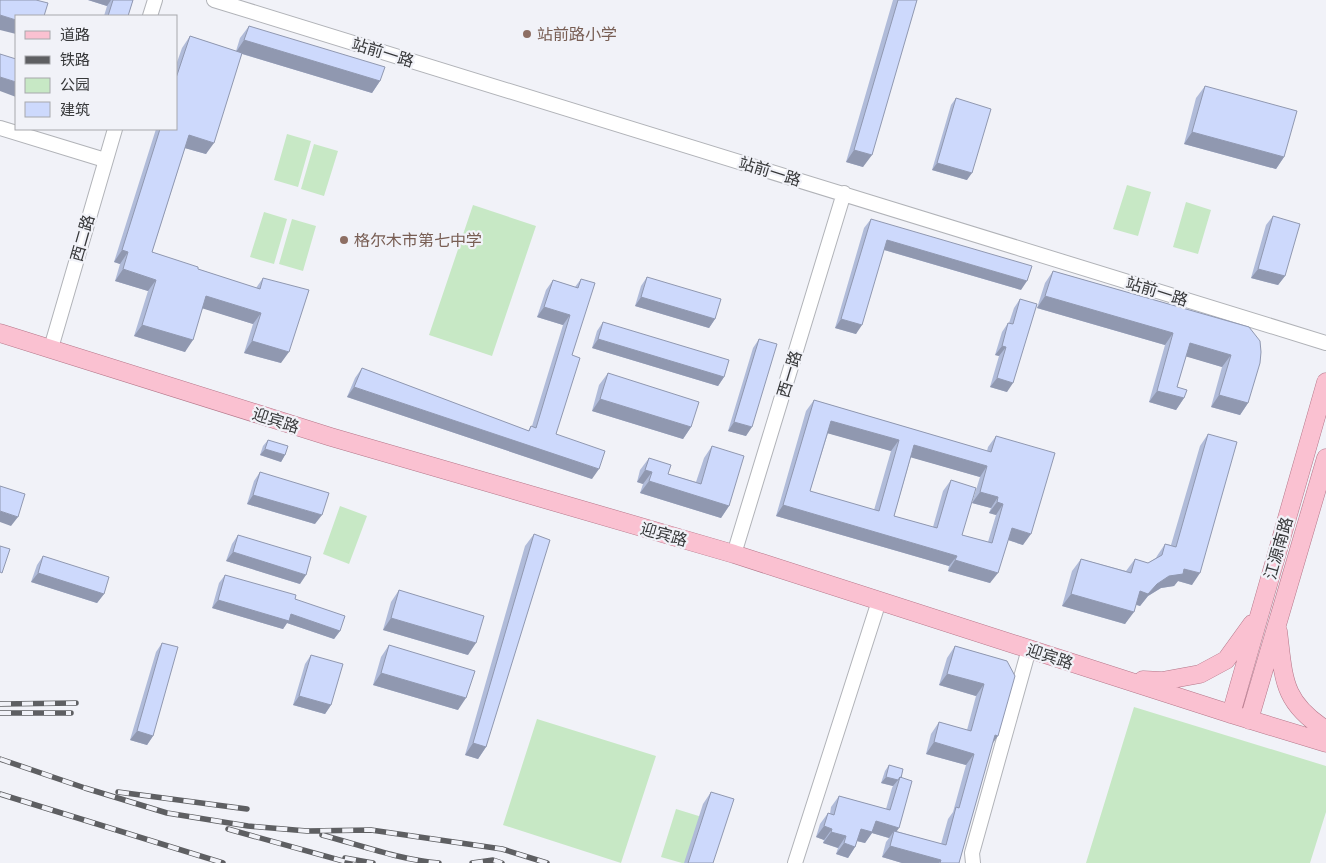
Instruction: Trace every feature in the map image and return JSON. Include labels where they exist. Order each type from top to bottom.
[{"type":"main road","name":"迎宾路","points":[[0,333],[331,437],[734,554],[1249,720],[1326,743]]},
{"type":"main road","name":"江源南路","points":[[1231,714],[1326,382]]},
{"type":"main road","name":"江源南路","points":[[1249,720],[1326,458]]},
{"type":"main road","points":[[1123,679],[1162,681],[1200,674],[1226,660],[1260,614]]},
{"type":"main road","points":[[1277,623],[1286,687],[1295,704],[1312,721],[1326,730]]},
{"type":"street","points":[[150,15],[155,0]]},
{"type":"street","name":"站前一路","points":[[214,0],[1326,343]]},
{"type":"street","points":[[0,128],[105,160]]},
{"type":"street","name":"西二路","points":[[51,348],[114,130]]},
{"type":"street","name":"西一路","points":[[734,554],[844,193]]},
{"type":"street","points":[[795,863],[879,601]]},
{"type":"street","points":[[973,863],[972,853],[1029,649]]},
{"type":"green space","points":[[287,134],[311,141],[298,187],[274,180]]},
{"type":"green space","points":[[314,144],[338,151],[324,196],[301,189]]},
{"type":"green space","points":[[1127,185],[1151,192],[1138,236],[1113,229]]},
{"type":"green space","points":[[1186,202],[1211,210],[1198,254],[1173,247]]},
{"type":"green space","points":[[473,205],[536,226],[492,356],[429,335]]},
{"type":"green space","points":[[264,212],[287,219],[274,264],[250,257]]},
{"type":"green space","points":[[292,219],[316,226],[303,271],[279,264]]},
{"type":"green space","points":[[340,506],[367,516],[349,564],[323,554]]},
{"type":"green space","points":[[1134,707],[1326,766],[1326,812],[1310,863],[1086,863]]},
{"type":"green space","points":[[537,719],[656,756],[621,863],[503,825]]},
{"type":"green space","points":[[676,809],[702,817],[688,863],[661,857]]},
{"type":"building","points":[[0,0],[36,0],[48,3],[44,15],[15,15],[15,20],[0,15]]},
{"type":"building","points":[[113,0],[133,0],[128,15],[108,15]]},
{"type":"building","points":[[898,0],[917,0],[872,155],[854,150]]},
{"type":"building","points":[[249,26],[385,67],[380,81],[244,40]]},
{"type":"building","points":[[190,36],[242,53],[214,143],[189,135],[152,252],[260,289],[263,278],[309,290],[289,352],[252,341],[261,313],[206,296],[193,340],[142,325],[156,280],[123,269],[128,252],[122,250],[160,130],[178,130],[178,72]]},
{"type":"building","points":[[0,54],[15,59],[15,82],[0,77]]},
{"type":"building","points":[[1205,86],[1297,111],[1284,157],[1192,132]]},
{"type":"building","points":[[956,98],[991,109],[972,173],[937,163]]},
{"type":"building","points":[[1273,216],[1300,224],[1285,276],[1258,269]]},
{"type":"building","points":[[871,219],[1032,266],[1027,281],[887,240],[862,325],[841,319]]},
{"type":"building","points":[[1053,271],[1249,327],[1260,341],[1261,352],[1260,363],[1248,403],[1219,395],[1231,355],[1190,343],[1177,387],[1187,390],[1184,398],[1157,391],[1173,333],[1045,296]]},
{"type":"building","points":[[647,277],[721,299],[715,319],[641,297]]},
{"type":"building","points":[[581,279],[595,283],[572,355],[580,358],[556,434],[605,451],[599,469],[354,387],[362,368],[529,431],[531,426],[536,428],[570,315],[544,307],[553,280],[578,288]]},
{"type":"building","points":[[1020,299],[1037,304],[1013,383],[997,378],[1006,347],[1002,346],[1008,323],[1013,324]]},
{"type":"building","points":[[603,322],[729,360],[724,377],[598,339]]},
{"type":"building","points":[[759,339],[777,344],[752,427],[734,422]]},
{"type":"building","points":[[608,373],[699,402],[691,427],[600,399]]},
{"type":"building","points":[[814,400],[991,452],[996,436],[1055,453],[1031,534],[1012,528],[998,573],[955,560],[957,556],[783,505]],"holes":[[[831,421],[899,440],[879,511],[810,491]],[[914,445],[987,466],[980,492],[998,497],[997,502],[1003,504],[992,543],[962,535],[976,488],[951,480],[937,528],[894,516]]]},
{"type":"building","points":[[1208,434],[1237,442],[1200,573],[1184,569],[1183,574],[1169,576],[1157,584],[1148,594],[1140,591],[1134,612],[1071,594],[1081,559],[1131,573],[1135,559],[1148,563],[1162,555],[1165,544],[1176,547]]},
{"type":"building","points":[[268,440],[288,446],[285,455],[265,449]]},
{"type":"building","points":[[712,446],[744,456],[729,506],[649,481],[652,472],[645,470],[649,458],[671,465],[668,474],[701,484]]},
{"type":"building","points":[[260,472],[329,493],[322,515],[253,495]]},
{"type":"building","points":[[0,486],[25,494],[18,517],[0,511]]},
{"type":"building","points":[[534,534],[550,540],[486,747],[473,743]]},
{"type":"building","points":[[238,535],[311,557],[306,575],[233,552]]},
{"type":"building","points":[[0,546],[10,549],[2,573],[0,572]]},
{"type":"building","points":[[43,556],[109,577],[104,594],[38,573]]},
{"type":"building","points":[[225,575],[296,595],[295,599],[345,616],[340,631],[291,614],[289,621],[218,600]]},
{"type":"building","points":[[399,590],[484,616],[476,643],[391,618]]},
{"type":"building","points":[[162,643],[178,647],[153,736],[137,731]]},
{"type":"building","points":[[389,645],[475,671],[466,698],[381,673]]},
{"type":"building","points":[[955,646],[1007,661],[1015,676],[998,736],[995,735],[959,863],[940,863],[941,860],[890,846],[894,831],[946,845],[956,807],[959,808],[974,754],[934,742],[939,722],[971,731],[984,684],[947,674]]},
{"type":"building","points":[[311,655],[343,664],[331,705],[299,696]]},
{"type":"building","points":[[889,765],[903,769],[901,778],[898,780],[886,777]]},
{"type":"building","points":[[900,777],[912,781],[899,828],[876,821],[872,832],[861,829],[855,847],[844,843],[846,836],[831,832],[832,829],[824,826],[828,813],[834,815],[839,796],[890,810]]},
{"type":"building","points":[[711,792],[734,799],[713,863],[688,863]]},
{"type":"railway","points":[[0,704],[76,703]]},
{"type":"railway","points":[[0,713],[71,713]]},
{"type":"railway","points":[[0,759],[167,813],[248,826],[307,831],[371,830],[502,849],[547,863]]},
{"type":"railway","points":[[118,792],[247,809]]},
{"type":"railway","points":[[0,794],[223,863]]},
{"type":"railway","points":[[228,829],[350,863]]},
{"type":"railway","points":[[322,835],[395,855],[439,863]]},
{"type":"railway","points":[[345,858],[373,863]]},
{"type":"railway","points":[[472,863],[493,860],[502,863]]},
{"type":"place","name":"站前路小学","points":[[527,34]]},
{"type":"place","name":"格尔木市第七中学","points":[[344,240]]}]
